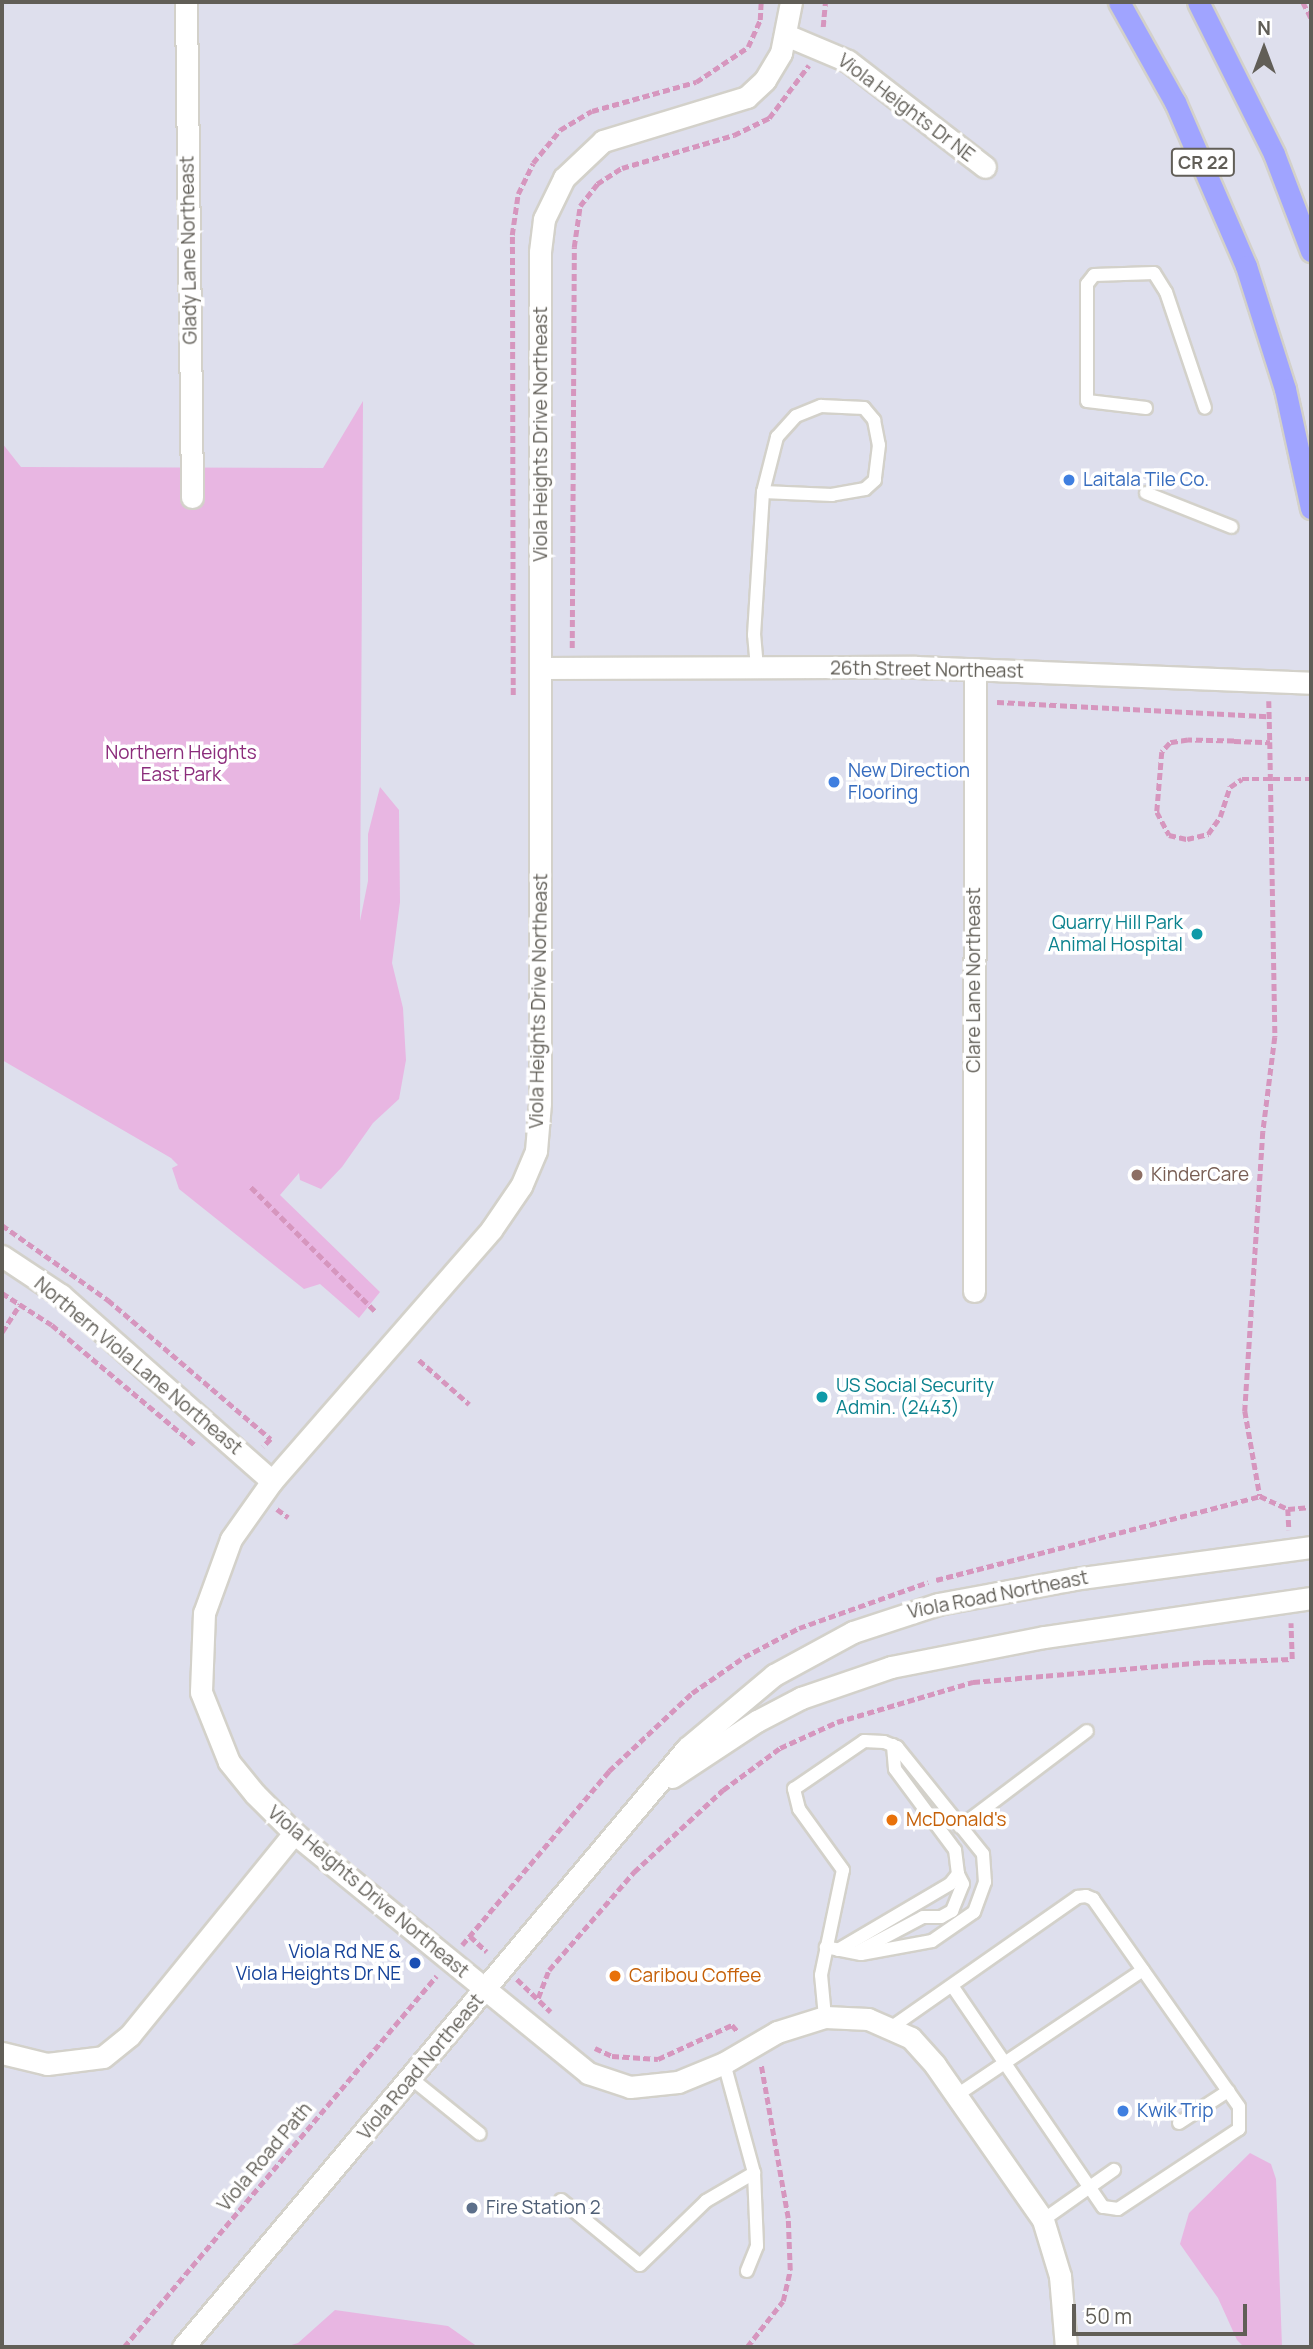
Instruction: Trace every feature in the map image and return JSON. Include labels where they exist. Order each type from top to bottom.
[{"type":"main road","name":"CR 22","points":[[1119,2],[1175,102],[1246,266],[1285,389],[1311,508]]},
{"type":"main road","points":[[1198,2],[1274,154],[1311,251]]},
{"type":"street","name":"Glady Lane Northeast","points":[[186,2],[192,498]]},
{"type":"street","name":"Viola Heights Drive Northeast","points":[[791,2],[786,36],[765,80],[747,97],[603,141],[554,191],[540,252],[542,668],[540,1102],[536,1151],[521,1186],[491,1230],[272,1480],[231,1539],[214,1577],[199,1650],[201,1692],[229,1762],[294,1833],[568,2059],[606,2081],[654,2086],[724,2063],[778,2032],[825,2017]]},
{"type":"street","name":"Viola Heights Dr NE","points":[[786,36],[848,61],[985,167]]},
{"type":"street","name":"26th Street Northeast","points":[[542,668],[975,670],[1311,683]]},
{"type":"street","name":"Clare Lane Northeast","points":[[974,1291],[975,670]]},
{"type":"street","name":"Northern Viola Lane Northeast","points":[[5,1266],[61,1295],[272,1480]]},
{"type":"street","name":"Viola Road Northeast","points":[[183,2347],[412,2079],[687,1748],[731,1706],[774,1675],[891,1617],[1074,1578],[1311,1547]]},
{"type":"street","name":"Viola Road Northeast","points":[[658,1786],[790,1704],[891,1667],[1044,1637],[1311,1598]]},
{"type":"street","points":[[2,2053],[47,2064],[103,2057],[130,2035],[294,1833]]},
{"type":"street","points":[[825,2017],[868,2019],[892,2027],[922,2049],[957,2095],[1043,2220],[1060,2276],[1066,2347]]},
{"type":"lane","points":[[1146,408],[1087,401],[1087,284],[1094,275],[1154,273],[1166,292],[1205,408]]},
{"type":"lane","points":[[757,668],[754,635],[763,492],[778,438],[796,416],[821,406],[846,405],[864,408],[874,420],[879,445],[875,480],[865,489],[832,495],[763,492]]},
{"type":"lane","points":[[1146,493],[1232,527]]},
{"type":"lane","points":[[960,1827],[1087,1731]]},
{"type":"lane","points":[[825,2017],[821,1975],[832,1948],[843,1870],[793,1798],[794,1789],[864,1741],[893,1745],[983,1854],[985,1882],[974,1912],[932,1941],[899,1951],[855,1953],[832,1948]]},
{"type":"lane","points":[[855,1953],[923,1917],[952,1911],[962,1884],[955,1850],[895,1769],[893,1745]]},
{"type":"lane","points":[[832,1948],[950,1884],[958,1874]]},
{"type":"lane","points":[[892,2027],[952,1986],[1086,1896],[1093,1899],[1228,2091],[1242,2117],[1231,2137],[1118,2209],[1103,2207],[1008,2063],[952,1986]]},
{"type":"lane","points":[[957,2095],[1143,1970]]},
{"type":"lane","points":[[724,2063],[754,2173],[757,2246],[747,2271]]},
{"type":"lane","points":[[412,2079],[480,2134]]},
{"type":"lane","points":[[1180,2123],[1228,2091]]},
{"type":"lane","points":[[1043,2220],[1114,2171]]},
{"type":"lane","points":[[561,2200],[640,2265],[706,2201],[754,2173]]},
{"type":"path","points":[[513,695],[512,236],[518,194],[533,163],[560,130],[592,111],[696,82],[748,47],[760,20],[761,2]]},
{"type":"path","points":[[572,634],[574,247],[580,206],[597,184],[622,168],[734,135],[769,118],[793,89],[816,47],[825,2]]},
{"type":"path","points":[[1303,2],[1311,18]]},
{"type":"path","points":[[975,701],[1268,716],[1275,1037],[1262,1144],[1245,1411],[1260,1496],[1288,1509],[1311,1507]]},
{"type":"path","points":[[1270,743],[1188,740],[1170,743],[1162,752],[1157,812],[1169,835],[1187,839],[1208,834],[1220,817],[1230,788],[1242,779],[1311,779]]},
{"type":"path","points":[[251,1187],[376,1312]]},
{"type":"path","points":[[2,1226],[108,1300],[271,1439]]},
{"type":"path","points":[[2,1293],[20,1304],[202,1451]]},
{"type":"path","points":[[2,1332],[20,1304]]},
{"type":"path","points":[[419,1360],[468,1404]]},
{"type":"path","name":"Viola Road Path","points":[[124,2347],[429,1985]]},
{"type":"path","points":[[538,1998],[555,2015]]},
{"type":"path","points":[[589,2045],[612,2056],[657,2059],[732,2025]]},
{"type":"green space","name":"Northern Heights East Park","points":[[363,401],[360,921],[368,881],[368,834],[380,787],[399,810],[400,902],[392,963],[403,1008],[406,1060],[399,1099],[373,1123],[342,1167],[321,1189],[300,1180],[299,1173],[280,1195],[380,1292],[359,1318],[320,1284],[304,1289],[179,1189],[172,1168],[178,1165],[171,1158],[2,1060],[2,443],[21,467],[323,468]]},
{"type":"green space","points":[[1250,2153],[1271,2164],[1276,2179],[1282,2347],[1244,2347],[1237,2340],[1218,2298],[1180,2244],[1189,2213]]},
{"type":"green space","points":[[335,2310],[448,2326],[478,2347],[285,2347],[298,2343]]},
{"type":"place","name":"Laitala Tile Co.","points":[[1069,480]]},
{"type":"place","name":"New Direction Flooring","points":[[834,782]]},
{"type":"place","name":"Quarry Hill Park Animal Hospital","points":[[1197,934]]},
{"type":"place","name":"KinderCare","points":[[1137,1175]]},
{"type":"place","name":"US Social Security Admin. (2443)","points":[[822,1397]]},
{"type":"place","name":"McDonald's","points":[[892,1820]]},
{"type":"place","name":"Viola Rd NE & Viola Heights Dr NE","points":[[415,1963]]},
{"type":"place","name":"Caribou Coffee","points":[[615,1976]]},
{"type":"place","name":"Kwik Trip","points":[[1123,2111]]},
{"type":"place","name":"Fire Station 2","points":[[472,2208]]}]
